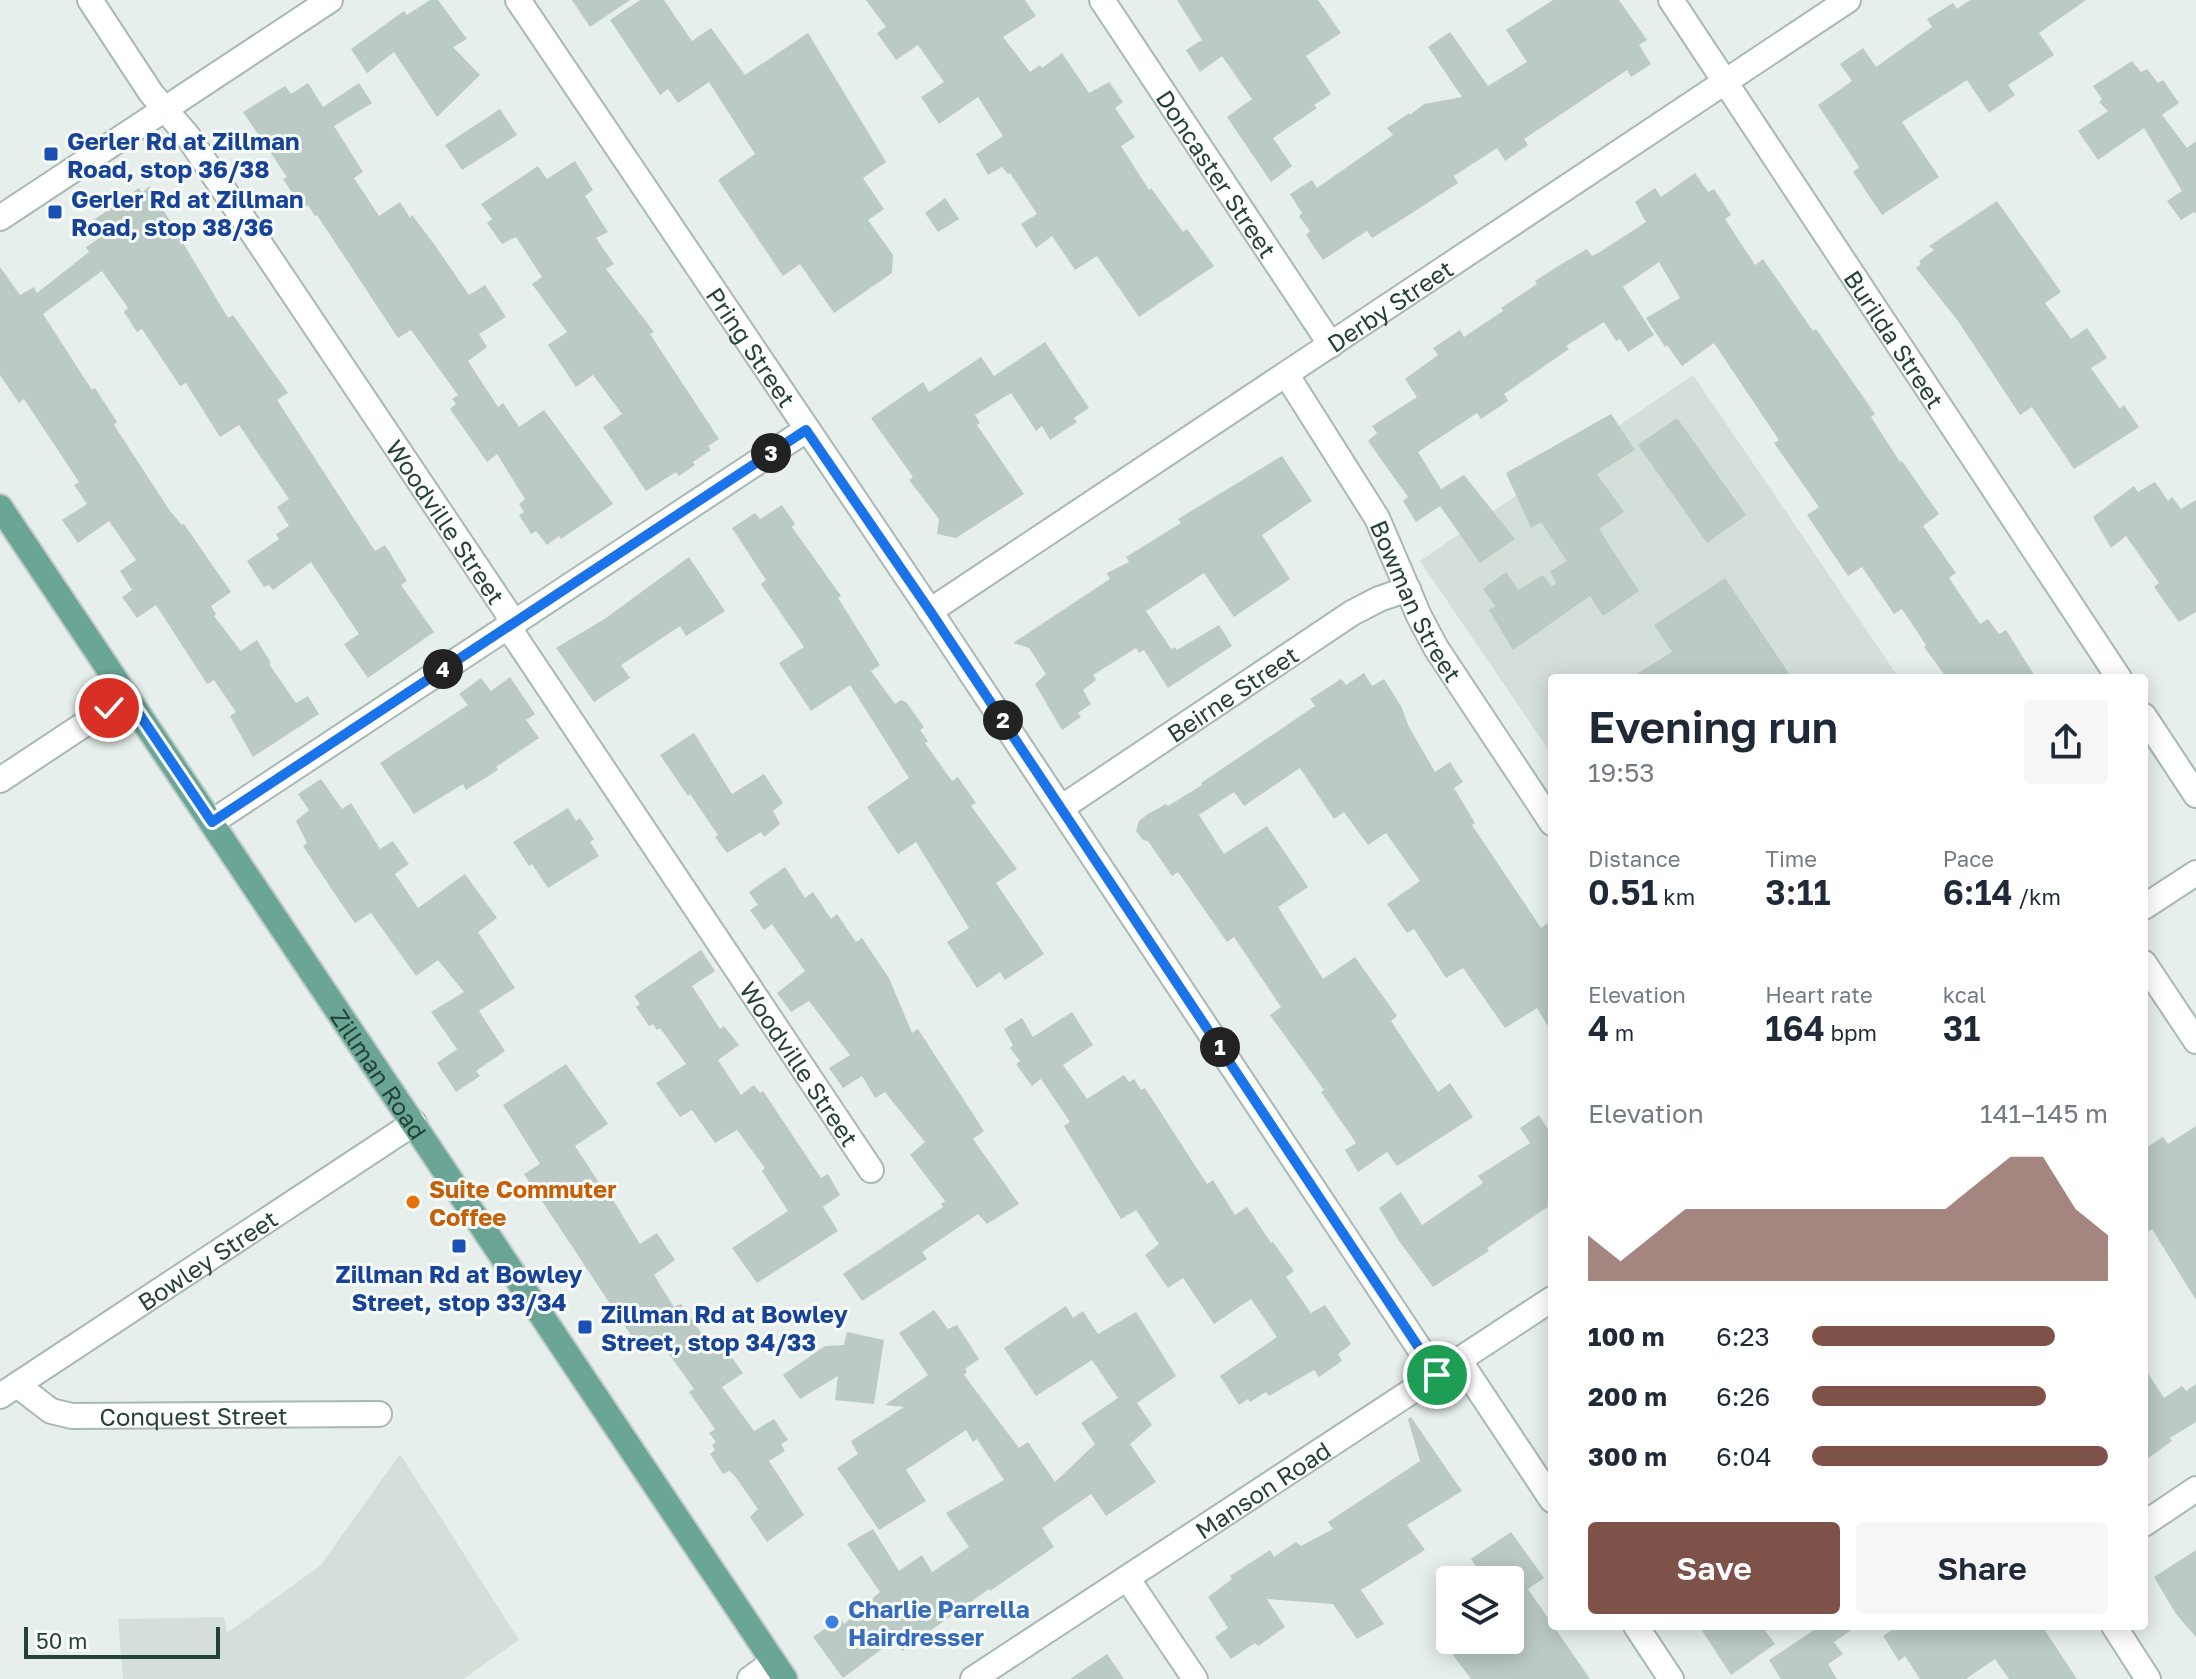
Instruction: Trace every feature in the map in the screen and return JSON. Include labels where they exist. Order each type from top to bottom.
[{"type":"main road","name":"Zillman Road","points":[[0,507],[779,1670]]},
{"type":"street","name":"Woodville Street","points":[[90,0],[151,93],[187,135],[485,578],[507,612],[515,637],[871,1170]]},
{"type":"street","points":[[0,218],[330,0]]},
{"type":"street","name":"Pring Street","points":[[518,0],[930,611],[1437,1375]]},
{"type":"street","name":"Doncaster Street","points":[[1102,0],[1331,345]]},
{"type":"street","name":"Burilda Street","points":[[1671,0],[2116,674]]},
{"type":"street","name":"Derby Street","points":[[930,611],[1848,0]]},
{"type":"street","name":"Bowman Street","points":[[1286,374],[1377,518],[1436,648],[1548,817]]},
{"type":"street","points":[[212,822],[806,430]]},
{"type":"street","name":"Beirne Street","points":[[1061,808],[1352,613],[1408,589]]},
{"type":"street","points":[[0,780],[127,696]]},
{"type":"street","points":[[2148,722],[2196,795]]},
{"type":"street","points":[[2148,904],[2196,873]]},
{"type":"street","points":[[2148,969],[2196,1041]]},
{"type":"street","name":"Bowley Street","points":[[8,1390],[414,1123]]},
{"type":"street","name":"Manson Road","points":[[973,1679],[1548,1302]]},
{"type":"street","points":[[1459,1360],[1548,1494]]},
{"type":"street","name":"Conquest Street","points":[[8,1390],[51,1411],[72,1416],[379,1414]]},
{"type":"street","points":[[2148,1521],[2196,1489]]},
{"type":"street","points":[[1127,1578],[1195,1679]]},
{"type":"street","points":[[1639,1630],[1671,1679]]},
{"type":"street","points":[[2117,1630],[2148,1679]]},
{"type":"street","points":[[750,1679],[779,1670]]},
{"type":"shaded area","points":[[1693,375],[1896,674],[1548,674],[1548,749],[1420,561]]},
{"type":"shaded area","points":[[400,1454],[519,1640],[463,1679],[123,1679],[118,1619],[224,1617],[227,1633],[320,1566]]},
{"type":"building","points":[[430,0],[438,0],[467,39],[453,47],[480,75],[437,117],[394,52],[367,73],[351,49],[404,11],[407,15]]},
{"type":"building","points":[[572,0],[630,0],[590,27]]},
{"type":"building","points":[[640,0],[664,0],[692,41],[711,28],[745,75],[808,33],[886,162],[863,178],[884,209],[868,220],[893,255],[892,273],[834,313],[800,264],[783,276],[718,180],[755,154],[709,82],[678,103],[668,89],[660,95],[610,20]]},
{"type":"building","points":[[866,0],[1025,0],[1036,16],[1003,37],[1030,72],[1040,65],[1042,68],[1062,53],[1089,93],[1109,82],[1123,102],[1115,108],[1135,137],[1121,146],[1149,190],[1151,188],[1183,232],[1187,229],[1214,266],[1139,317],[1097,256],[1075,270],[1052,236],[1036,248],[1021,224],[1037,214],[1010,173],[1002,167],[988,175],[976,154],[1003,136],[978,97],[939,124],[921,97],[944,82],[918,45],[896,60],[877,33],[886,27]]},
{"type":"building","points":[[1177,0],[1318,0],[1341,33],[1306,56],[1331,94],[1314,105],[1317,108],[1273,138],[1292,166],[1271,182],[1227,117],[1252,99],[1222,56],[1200,72],[1186,50],[1202,40]]},
{"type":"building","points":[[1553,0],[1619,0],[1647,40],[1639,45],[1651,64],[1631,77],[1627,70],[1524,139],[1528,145],[1505,161],[1497,148],[1454,176],[1458,183],[1409,215],[1372,238],[1367,231],[1323,260],[1306,235],[1310,231],[1299,216],[1302,213],[1290,194],[1312,180],[1317,188],[1393,135],[1387,128],[1424,104],[1462,97],[1428,47],[1450,32],[1488,86],[1527,62],[1506,30]]},
{"type":"building","points":[[1970,0],[2086,0],[2039,33],[2054,55],[2008,85],[2015,95],[1989,113],[1967,80],[1902,122],[1939,177],[1882,215],[1853,172],[1859,167],[1818,105],[1852,81],[1840,64],[1863,48],[1876,67],[1932,27],[1927,19],[1953,3],[1957,9]]},
{"type":"building","points":[[2132,61],[2141,72],[2147,69],[2158,83],[2163,80],[2179,103],[2162,115],[2187,148],[2196,141],[2196,214],[2194,212],[2181,220],[2167,201],[2182,191],[2144,128],[2098,160],[2078,131],[2108,111],[2099,102],[2102,99],[2093,86]]},
{"type":"building","points":[[308,83],[323,107],[359,83],[372,103],[334,126],[363,172],[354,178],[379,216],[400,202],[469,295],[485,285],[506,317],[479,334],[487,347],[468,361],[498,407],[503,403],[519,427],[544,410],[613,504],[561,539],[559,536],[547,545],[536,531],[531,534],[519,515],[524,512],[519,504],[525,499],[497,454],[487,462],[450,409],[456,404],[452,399],[458,395],[411,330],[398,338],[317,215],[308,205],[303,209],[283,179],[287,177],[243,112],[285,86],[291,94]]},
{"type":"building","points":[[500,109],[517,135],[462,170],[445,145]]},
{"type":"building","points":[[575,161],[593,190],[585,196],[608,232],[596,238],[614,264],[606,269],[654,332],[650,334],[719,439],[708,446],[711,450],[693,462],[695,465],[679,476],[676,472],[646,491],[603,427],[622,414],[593,375],[576,387],[548,345],[567,332],[532,284],[542,277],[516,237],[502,244],[487,223],[492,219],[481,204],[538,166],[547,179]]},
{"type":"building","points":[[1695,173],[1708,192],[1714,189],[1731,215],[1725,219],[1755,265],[1763,259],[1813,331],[1816,329],[1875,414],[1871,417],[1900,462],[1939,514],[1923,526],[1956,573],[1949,578],[1980,624],[1988,619],[1999,634],[2006,630],[2034,674],[1944,674],[1902,609],[1894,614],[1862,567],[1848,576],[1807,515],[1819,507],[1774,443],[1779,440],[1714,343],[1682,366],[1646,318],[1680,298],[1659,262],[1623,287],[1654,335],[1628,352],[1620,339],[1616,341],[1604,322],[1566,346],[1569,349],[1504,394],[1508,401],[1481,419],[1477,413],[1418,452],[1441,489],[1464,475],[1515,539],[1480,563],[1440,506],[1416,522],[1403,501],[1408,497],[1368,441],[1377,433],[1372,426],[1417,397],[1405,379],[1438,355],[1433,348],[1460,330],[1464,337],[1503,311],[1501,308],[1537,284],[1535,281],[1587,249],[1592,256],[1600,252],[1646,222],[1635,202],[1655,188],[1661,197]]},
{"type":"building","points":[[149,186],[228,318],[233,315],[288,393],[277,400],[375,551],[385,545],[407,581],[401,585],[434,632],[368,678],[344,644],[359,634],[311,562],[273,590],[269,585],[264,587],[247,561],[279,539],[276,534],[289,526],[277,507],[289,499],[239,425],[220,437],[186,383],[180,386],[142,329],[137,332],[124,312],[128,308],[102,271],[43,314],[92,390],[95,388],[117,422],[114,425],[170,511],[184,524],[231,592],[211,606],[216,614],[214,616],[241,651],[257,640],[269,664],[296,703],[308,696],[319,714],[253,757],[230,716],[236,712],[214,680],[207,684],[156,605],[137,618],[122,597],[132,590],[120,571],[136,560],[109,521],[78,543],[62,520],[87,504],[74,485],[79,482],[24,399],[19,403],[0,375],[0,267],[20,295],[34,287],[37,293],[89,252],[86,247],[98,239],[88,224],[139,188],[142,193]]},
{"type":"building","points":[[945,198],[959,219],[938,232],[925,213]]},
{"type":"building","points":[[1997,201],[2061,292],[2045,303],[2071,339],[2087,328],[2107,358],[2091,368],[2120,409],[2124,405],[2139,427],[2074,469],[2032,407],[2020,415],[1958,321],[1916,268],[1921,264],[1919,261],[1934,250],[1929,246]]},
{"type":"building","points":[[1045,342],[1089,408],[1074,418],[1077,422],[1050,440],[1042,426],[1036,431],[1011,393],[975,415],[980,423],[977,425],[1024,494],[956,538],[937,534],[939,519],[909,480],[913,477],[871,418],[923,382],[929,392],[981,357],[994,376]]},
{"type":"building","points":[[1611,414],[1635,450],[1597,474],[1624,512],[1599,529],[1639,591],[1603,616],[1590,596],[1513,650],[1489,610],[1495,606],[1483,589],[1506,572],[1518,590],[1543,575],[1552,586],[1556,583],[1550,571],[1567,561],[1541,522],[1531,528],[1506,473]]},
{"type":"building","points":[[1677,418],[1746,515],[1707,543],[1638,445]]},
{"type":"building","points":[[1282,456],[1312,501],[1262,535],[1290,579],[1234,617],[1204,573],[1146,611],[1171,649],[1175,647],[1177,650],[1219,625],[1232,646],[1168,688],[1144,650],[1139,653],[1136,648],[1093,675],[1096,680],[1083,690],[1091,704],[1078,713],[1081,717],[1062,730],[1035,684],[1046,674],[1029,648],[1013,643],[1110,579],[1107,573],[1129,562],[1126,557],[1181,523],[1178,519]]},
{"type":"building","points":[[2155,482],[2168,501],[2172,497],[2181,509],[2196,500],[2196,612],[2179,622],[2154,587],[2159,583],[2126,536],[2111,548],[2093,517],[2134,486],[2138,492]]},
{"type":"building","points":[[782,505],[795,524],[792,527],[841,596],[838,598],[880,665],[871,671],[895,704],[901,700],[906,702],[924,727],[920,730],[928,741],[925,743],[952,781],[958,777],[976,803],[971,806],[1017,869],[996,883],[1044,954],[1005,980],[1000,972],[977,988],[947,942],[969,928],[916,842],[898,854],[867,807],[909,778],[850,685],[811,711],[779,663],[804,647],[761,584],[766,580],[732,528],[755,513],[760,519]]},
{"type":"building","points":[[689,557],[725,611],[686,636],[680,626],[621,665],[630,678],[594,702],[556,648],[606,618]]},
{"type":"building","points":[[1725,578],[1789,674],[1636,674],[1672,652],[1654,625]]},
{"type":"building","points":[[1364,673],[1372,686],[1384,679],[1435,772],[1450,762],[1463,782],[1454,788],[1475,823],[1472,825],[1541,928],[1548,923],[1548,1026],[1537,1008],[1505,1028],[1463,968],[1446,978],[1414,929],[1407,933],[1387,904],[1420,881],[1386,833],[1368,845],[1344,812],[1334,819],[1300,768],[1244,806],[1234,792],[1199,815],[1224,854],[1267,826],[1308,887],[1278,907],[1323,979],[1355,957],[1397,1016],[1391,1021],[1438,1092],[1450,1083],[1473,1117],[1397,1166],[1387,1152],[1358,1172],[1345,1150],[1356,1143],[1321,1092],[1324,1090],[1270,1015],[1281,1007],[1234,937],[1227,942],[1178,872],[1172,876],[1148,841],[1143,840],[1136,831],[1139,821],[1148,814],[1166,804],[1168,806],[1202,785],[1315,706],[1310,699],[1341,679],[1346,685]]},
{"type":"building","points":[[510,677],[535,714],[526,720],[539,738],[466,790],[463,784],[414,814],[380,763],[468,705],[459,694],[481,678],[491,691]]},
{"type":"building","points":[[694,733],[732,794],[764,774],[783,803],[773,811],[780,824],[764,837],[761,832],[727,853],[715,837],[718,835],[660,755]]},
{"type":"building","points":[[321,779],[342,809],[351,803],[380,849],[393,841],[409,864],[395,874],[418,908],[465,874],[497,918],[478,932],[515,988],[479,1011],[505,1051],[476,1071],[480,1076],[456,1092],[437,1063],[457,1049],[431,1012],[464,992],[438,960],[416,976],[371,913],[355,923],[341,903],[303,846],[307,843],[296,821],[309,810],[298,794]]},
{"type":"building","points":[[568,808],[576,821],[580,818],[594,839],[590,842],[599,856],[548,888],[513,842]]},
{"type":"building","points":[[785,867],[805,898],[813,892],[831,919],[837,914],[856,942],[862,938],[889,978],[912,1033],[918,1029],[984,1131],[973,1139],[1019,1204],[987,1224],[978,1214],[922,1252],[927,1259],[862,1301],[843,1274],[943,1207],[941,1204],[945,1201],[910,1155],[925,1142],[885,1092],[875,1098],[862,1076],[843,1088],[829,1068],[850,1055],[809,1001],[791,1012],[777,993],[805,971],[772,924],[764,930],[750,910],[758,905],[749,892]]},
{"type":"building","points":[[701,950],[715,971],[692,986],[720,1029],[724,1026],[739,1045],[718,1060],[741,1095],[754,1085],[760,1093],[763,1091],[821,1178],[828,1174],[840,1195],[823,1207],[838,1231],[757,1283],[732,1248],[788,1211],[762,1171],[765,1168],[737,1130],[715,1143],[692,1110],[680,1117],[656,1083],[686,1064],[660,1028],[657,1030],[653,1024],[649,1026],[636,1007],[640,1004],[634,996]]},
{"type":"building","points":[[1072,1012],[1093,1045],[1063,1065],[1087,1099],[1124,1075],[1129,1082],[1134,1079],[1141,1090],[1145,1088],[1207,1184],[1213,1180],[1235,1215],[1247,1207],[1273,1242],[1294,1271],[1286,1277],[1311,1313],[1325,1305],[1351,1344],[1338,1354],[1342,1361],[1319,1377],[1314,1370],[1269,1396],[1266,1392],[1239,1405],[1220,1376],[1277,1337],[1251,1299],[1214,1324],[1183,1278],[1168,1288],[1145,1255],[1159,1244],[1136,1210],[1121,1219],[1064,1126],[1070,1122],[1041,1079],[1032,1086],[1016,1064],[1020,1061],[1010,1048],[1013,1045],[1004,1029],[1022,1018],[1033,1037]]},
{"type":"building","points":[[566,1064],[608,1124],[575,1146],[600,1184],[602,1182],[640,1244],[657,1233],[675,1260],[654,1275],[674,1307],[681,1304],[709,1344],[718,1338],[743,1373],[722,1387],[754,1431],[774,1419],[788,1440],[781,1444],[785,1451],[769,1461],[804,1515],[767,1542],[750,1517],[758,1509],[734,1475],[729,1471],[723,1474],[710,1454],[715,1450],[712,1445],[716,1442],[709,1433],[715,1429],[689,1392],[694,1389],[659,1340],[642,1352],[524,1174],[540,1164],[503,1105]]},
{"type":"building","points":[[1539,1115],[1548,1129],[1548,1207],[1487,1248],[1489,1251],[1433,1287],[1379,1208],[1401,1192],[1422,1225],[1483,1183],[1478,1176],[1530,1143],[1520,1128]]},
{"type":"building","points":[[2196,1126],[2196,1300],[2152,1229],[2148,1232],[2148,1146],[2163,1137],[2168,1144]]},
{"type":"building","points":[[1066,1306],[1073,1318],[1083,1311],[1098,1334],[1136,1312],[1176,1376],[1137,1403],[1152,1425],[1130,1444],[1156,1482],[1106,1516],[1091,1494],[1042,1528],[1054,1547],[902,1651],[894,1640],[843,1678],[813,1637],[840,1618],[844,1624],[880,1592],[847,1544],[873,1529],[899,1571],[922,1555],[932,1572],[969,1547],[946,1513],[1004,1480],[977,1439],[973,1442],[966,1430],[906,1470],[926,1501],[879,1530],[837,1468],[858,1454],[851,1441],[904,1407],[885,1405],[928,1375],[899,1333],[934,1310],[948,1329],[957,1325],[979,1359],[965,1369],[967,1372],[964,1375],[1019,1448],[1028,1442],[1055,1482],[1095,1444],[1081,1423],[1118,1398],[1092,1360],[1036,1396],[1004,1348]]},
{"type":"building","points":[[847,1332],[884,1340],[874,1404],[835,1400],[838,1376],[800,1399],[783,1375],[825,1346],[844,1345]]},
{"type":"building","points":[[2148,1373],[2164,1398],[2182,1386],[2186,1391],[2196,1384],[2196,1422],[2170,1438],[2172,1441],[2148,1458]]},
{"type":"building","points":[[1411,1417],[1462,1491],[1407,1525],[1425,1550],[1361,1590],[1384,1624],[1357,1639],[1333,1604],[1267,1599],[1285,1627],[1258,1646],[1255,1643],[1231,1659],[1215,1637],[1228,1628],[1208,1597],[1232,1579],[1230,1576],[1270,1550],[1274,1557],[1296,1542],[1301,1546],[1333,1529],[1328,1522],[1420,1461],[1408,1419]]},
{"type":"building","points":[[1511,1532],[1544,1578],[1528,1589],[1548,1618],[1548,1630],[1556,1630],[1590,1679],[1471,1679],[1453,1655],[1524,1654],[1524,1566],[1476,1566],[1471,1559]]},
{"type":"building","points":[[2196,1550],[2196,1637],[2176,1614],[2154,1577]]},
{"type":"building","points":[[1702,1630],[1765,1630],[1775,1644],[1731,1675]]},
{"type":"building","points":[[1814,1630],[1851,1630],[1834,1642],[1843,1654],[1828,1664],[1837,1679],[1781,1679],[1769,1660]]},
{"type":"building","points":[[1892,1630],[2045,1630],[2077,1679],[2009,1679],[1995,1659],[1966,1679],[1920,1679],[1905,1656],[1899,1661],[1883,1636]]},
{"type":"building","points":[[1107,1654],[1124,1679],[1070,1679]]},
{"type":"place","name":"Gerler Rd at Zillman Road, stop 36/38","points":[[51,154]]},
{"type":"place","name":"Gerler Rd at Zillman Road, stop 38/36","points":[[55,212]]},
{"type":"place","name":"Suite Commuter Coffee","points":[[413,1202]]},
{"type":"place","name":"Zillman Rd at Bowley Street, stop 33/34","points":[[459,1246]]},
{"type":"place","name":"Zillman Rd at Bowley Street, stop 34/33","points":[[585,1327]]},
{"type":"place","name":"Charlie Parrella Hairdresser","points":[[832,1622]]},
{"type":"route","points":[[109,708],[127,696],[212,822],[806,430],[930,611],[1437,1375]]}]
